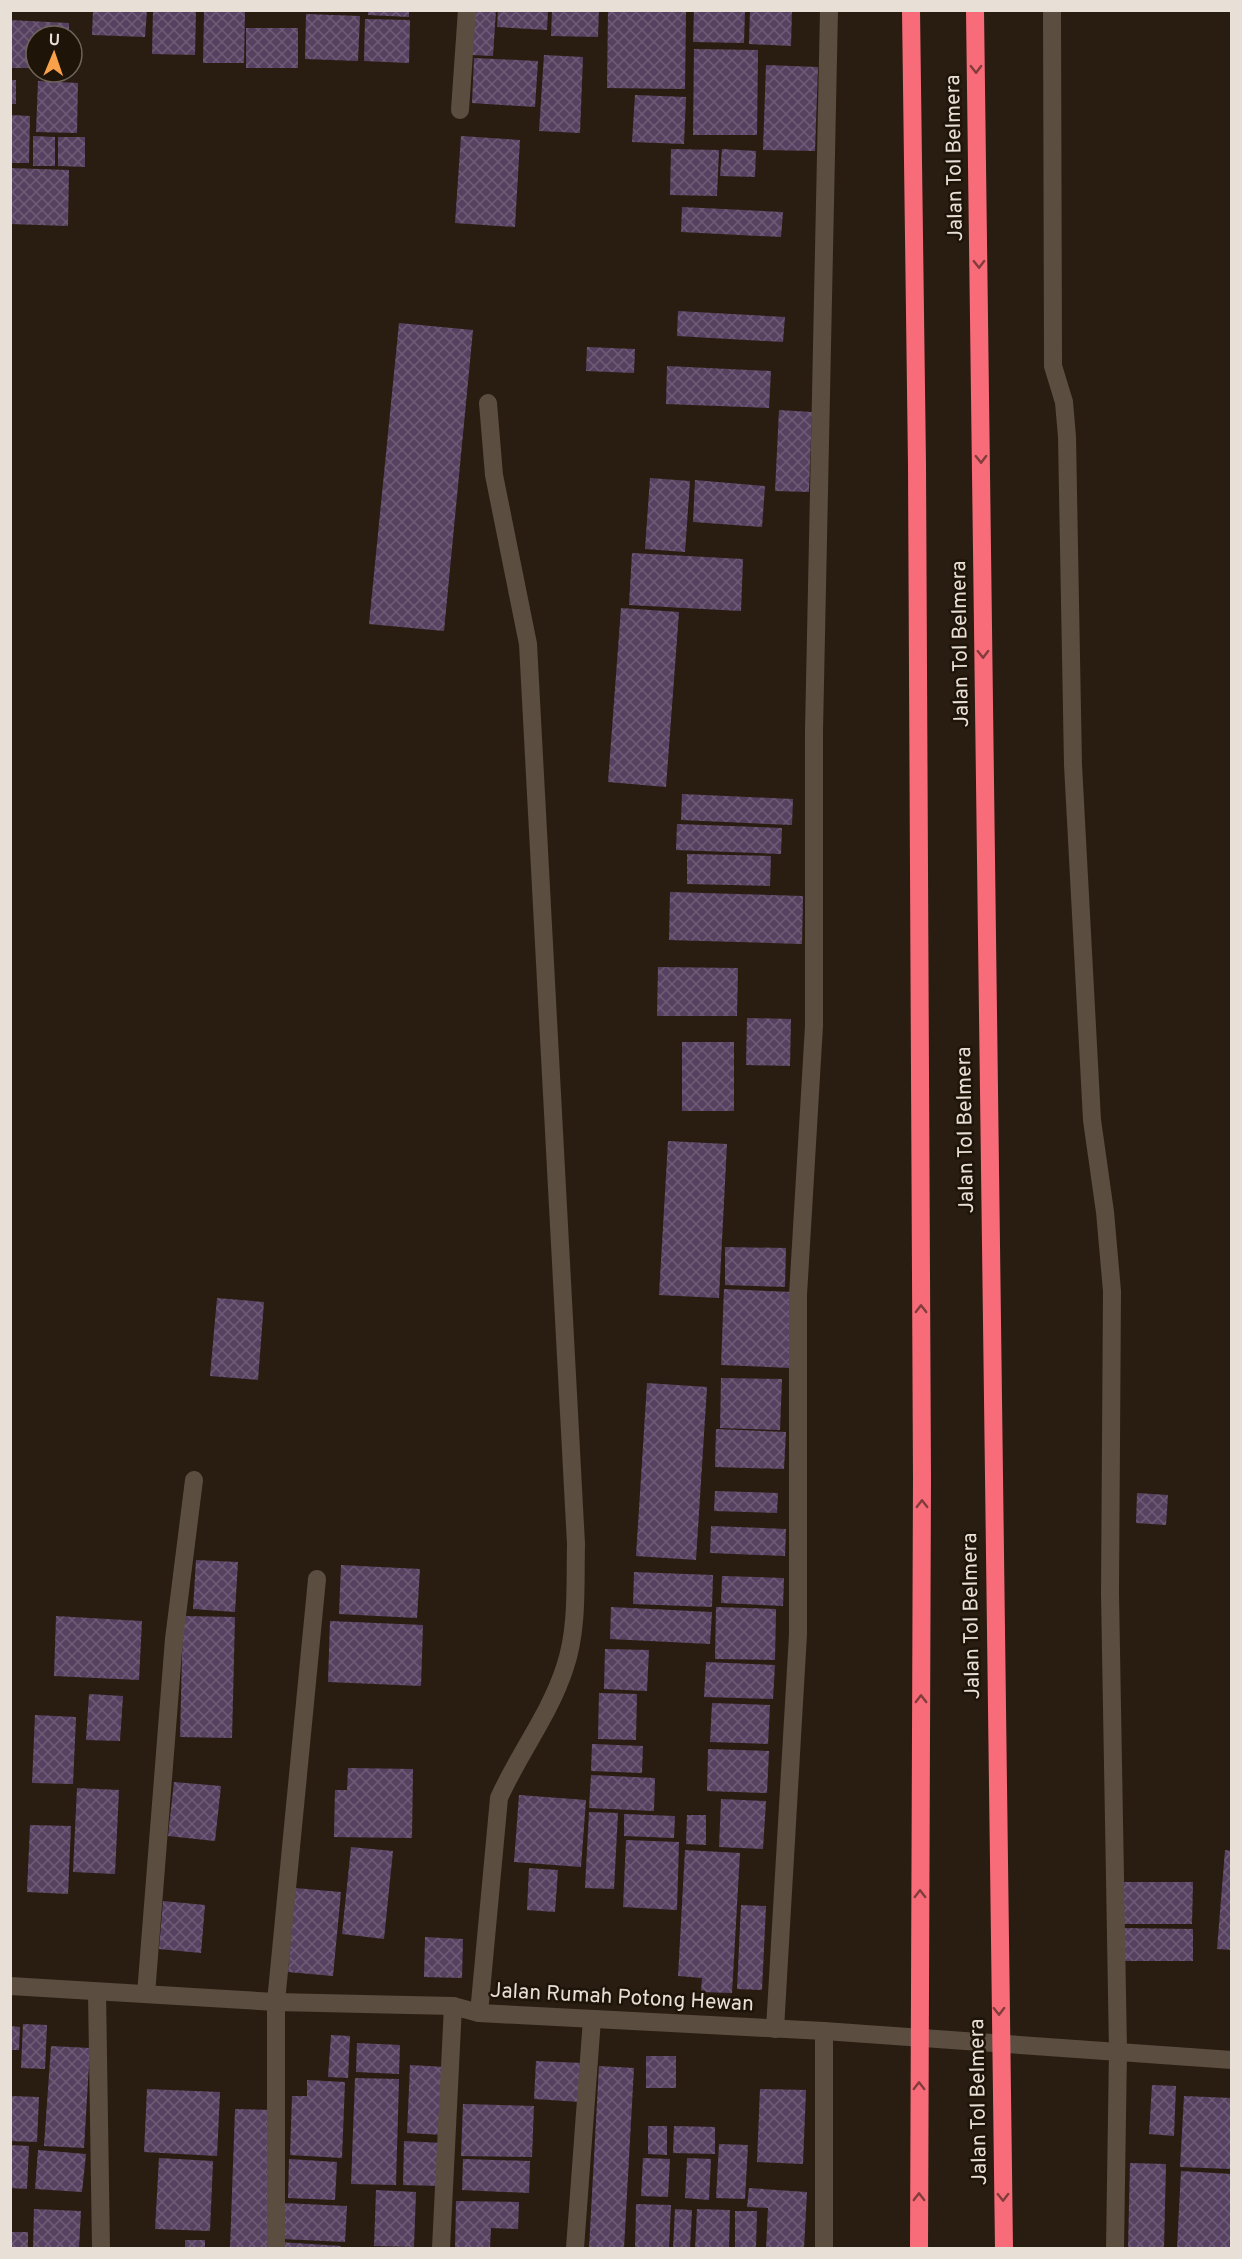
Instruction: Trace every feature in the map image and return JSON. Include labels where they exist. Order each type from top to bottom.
[{"type":"highway","name":"Jalan Tol Belmera","points":[[911,10],[917,464],[922,1467],[919,2248]]},
{"type":"highway","name":"Jalan Tol Belmera","points":[[975,10],[998,1953],[1004,2248]]},
{"type":"street","points":[[460,110],[467,10]]},
{"type":"street","points":[[775,2029],[798,1634],[798,1295],[814,1026],[814,731],[828,10]]},
{"type":"street","points":[[1052,10],[1053,366],[1064,402],[1067,437],[1073,765],[1092,1120],[1105,1212],[1112,1291],[1110,1593],[1118,2050],[1114,2248]]},
{"type":"street","points":[[479,2013],[499,1798],[513,1767],[535,1734],[566,1666],[574,1612],[576,1544],[528,644],[495,475],[488,403]]},
{"type":"street","points":[[146,1994],[174,1638],[194,1480]]},
{"type":"street","points":[[276,2248],[276,2002],[317,1580]]},
{"type":"street","name":"Jalan Rumah Potong Hewan","points":[[10,1986],[276,2002],[453,2006],[479,2013],[824,2031],[1118,2050],[1232,2060]]},
{"type":"street","points":[[97,1992],[101,2248]]},
{"type":"street","points":[[441,2248],[453,2006]]},
{"type":"street","points":[[575,2248],[592,2019]]},
{"type":"street","points":[[824,2031],[824,2248]]},
{"type":"building","points":[[93,10],[147,10],[145,37],[92,35]]},
{"type":"building","points":[[153,10],[196,10],[195,55],[152,54]]},
{"type":"building","points":[[368,10],[409,10],[409,17],[368,15]]},
{"type":"building","points":[[474,10],[496,10],[493,56],[472,55]]},
{"type":"building","points":[[498,10],[548,10],[547,30],[497,27]]},
{"type":"building","points":[[552,10],[599,10],[598,37],[551,36]]},
{"type":"building","points":[[608,10],[686,10],[685,89],[607,88]]},
{"type":"building","points":[[694,10],[745,10],[744,43],[693,42]]},
{"type":"building","points":[[750,10],[792,10],[791,46],[749,44]]},
{"type":"building","points":[[204,11],[245,12],[244,63],[203,63]]},
{"type":"building","points":[[306,14],[360,16],[358,61],[305,59]]},
{"type":"building","points":[[365,19],[410,20],[409,63],[364,61]]},
{"type":"building","points":[[10,20],[69,23],[24,24],[24,68],[10,68]]},
{"type":"building","points":[[246,28],[298,28],[298,68],[246,68]]},
{"type":"building","points":[[694,49],[758,50],[757,135],[693,135]]},
{"type":"building","points":[[544,55],[583,57],[580,133],[539,131]]},
{"type":"building","points":[[474,58],[538,61],[535,107],[472,103]]},
{"type":"building","points":[[766,65],[818,67],[815,151],[763,150]]},
{"type":"building","points":[[10,80],[16,80],[16,104],[10,104]]},
{"type":"building","points":[[38,84],[78,84],[77,133],[36,132]]},
{"type":"building","points":[[635,95],[686,97],[684,144],[632,142]]},
{"type":"building","points":[[10,115],[30,116],[29,163],[10,163]]},
{"type":"building","points":[[33,136],[55,137],[55,166],[33,166]]},
{"type":"building","points":[[461,136],[520,140],[515,227],[455,223]]},
{"type":"building","points":[[58,137],[85,137],[85,167],[58,166]]},
{"type":"building","points":[[671,149],[719,150],[717,196],[670,195]]},
{"type":"building","points":[[722,149],[756,151],[755,177],[720,176]]},
{"type":"building","points":[[10,168],[69,170],[68,226],[10,224]]},
{"type":"building","points":[[682,207],[783,212],[781,237],[681,232]]},
{"type":"building","points":[[678,311],[785,317],[783,342],[677,336]]},
{"type":"building","points":[[399,323],[473,330],[444,631],[369,624]]},
{"type":"building","points":[[587,347],[635,349],[634,373],[586,371]]},
{"type":"building","points":[[667,366],[771,371],[769,408],[666,404]]},
{"type":"building","points":[[779,410],[812,412],[809,492],[775,491]]},
{"type":"building","points":[[650,478],[690,481],[685,552],[645,549]]},
{"type":"building","points":[[695,480],[765,486],[762,527],[693,522]]},
{"type":"building","points":[[632,553],[743,559],[741,611],[629,605]]},
{"type":"building","points":[[621,608],[679,612],[666,787],[608,782]]},
{"type":"building","points":[[682,794],[793,799],[792,825],[681,820]]},
{"type":"building","points":[[677,824],[782,828],[781,854],[676,850]]},
{"type":"building","points":[[687,854],[771,856],[770,886],[687,884]]},
{"type":"building","points":[[670,892],[803,896],[802,944],[669,940]]},
{"type":"building","points":[[658,967],[738,968],[737,1016],[657,1016]]},
{"type":"building","points":[[747,1018],[791,1019],[790,1066],[746,1065]]},
{"type":"building","points":[[682,1042],[734,1042],[734,1111],[682,1111]]},
{"type":"building","points":[[668,1141],[727,1144],[719,1298],[659,1295]]},
{"type":"building","points":[[725,1247],[786,1248],[785,1287],[725,1285]]},
{"type":"building","points":[[724,1289],[794,1292],[790,1368],[721,1365]]},
{"type":"building","points":[[217,1298],[264,1302],[258,1380],[210,1376]]},
{"type":"building","points":[[721,1378],[782,1379],[780,1430],[720,1428]]},
{"type":"building","points":[[647,1383],[707,1387],[696,1560],[636,1556]]},
{"type":"building","points":[[716,1429],[786,1432],[784,1469],[715,1467]]},
{"type":"building","points":[[715,1491],[778,1493],[777,1513],[714,1511]]},
{"type":"building","points":[[1137,1493],[1168,1495],[1166,1525],[1136,1523]]},
{"type":"building","points":[[711,1526],[786,1529],[785,1556],[710,1553]]},
{"type":"building","points":[[196,1560],[238,1562],[235,1612],[193,1609]]},
{"type":"building","points":[[341,1565],[420,1569],[417,1618],[339,1614]]},
{"type":"building","points":[[634,1572],[713,1575],[712,1607],[633,1604]]},
{"type":"building","points":[[722,1576],[784,1578],[783,1606],[721,1603]]},
{"type":"building","points":[[611,1607],[712,1612],[710,1644],[610,1639]]},
{"type":"building","points":[[716,1607],[776,1609],[775,1660],[715,1659]]},
{"type":"building","points":[[56,1616],[142,1621],[139,1680],[54,1676]]},
{"type":"building","points":[[183,1616],[235,1617],[232,1738],[180,1737]]},
{"type":"building","points":[[330,1621],[423,1625],[421,1686],[328,1682]]},
{"type":"building","points":[[605,1649],[649,1650],[647,1691],[604,1689]]},
{"type":"building","points":[[706,1662],[775,1665],[773,1699],[704,1697]]},
{"type":"building","points":[[599,1693],[637,1694],[636,1740],[598,1739]]},
{"type":"building","points":[[89,1694],[123,1696],[120,1741],[86,1740]]},
{"type":"building","points":[[712,1703],[770,1705],[768,1744],[710,1742]]},
{"type":"building","points":[[35,1715],[76,1717],[73,1784],[32,1783]]},
{"type":"building","points":[[592,1744],[643,1746],[642,1773],[591,1771]]},
{"type":"building","points":[[708,1749],[769,1751],[767,1793],[707,1791]]},
{"type":"building","points":[[348,1768],[413,1769],[412,1838],[334,1837],[335,1790],[347,1790]]},
{"type":"building","points":[[591,1775],[655,1778],[654,1811],[589,1808]]},
{"type":"building","points":[[174,1782],[221,1786],[215,1841],[168,1836]]},
{"type":"building","points":[[77,1788],[119,1790],[115,1874],[73,1872]]},
{"type":"building","points":[[519,1795],[586,1800],[581,1867],[514,1862]]},
{"type":"building","points":[[721,1799],[766,1801],[763,1849],[719,1847]]},
{"type":"building","points":[[589,1812],[618,1813],[614,1889],[585,1888]]},
{"type":"building","points":[[624,1814],[675,1816],[674,1838],[624,1836]]},
{"type":"building","points":[[687,1815],[706,1815],[706,1845],[686,1844]]},
{"type":"building","points":[[30,1825],[71,1826],[68,1894],[27,1892]]},
{"type":"building","points":[[626,1840],[679,1842],[677,1910],[623,1907]]},
{"type":"building","points":[[351,1847],[393,1851],[384,1939],[342,1934]]},
{"type":"building","points":[[685,1850],[740,1853],[732,1993],[701,1992],[702,1978],[678,1976]]},
{"type":"building","points":[[1225,1850],[1232,1851],[1232,1950],[1217,1949]]},
{"type":"building","points":[[529,1868],[558,1870],[555,1912],[527,1910]]},
{"type":"building","points":[[1123,1882],[1193,1882],[1192,1924],[1123,1924]]},
{"type":"building","points":[[295,1888],[341,1892],[333,1976],[288,1972]]},
{"type":"building","points":[[163,1901],[205,1905],[201,1953],[159,1949]]},
{"type":"building","points":[[741,1905],[766,1906],[762,1990],[737,1989]]},
{"type":"building","points":[[1122,1928],[1193,1929],[1193,1961],[1122,1961]]},
{"type":"building","points":[[425,1937],[463,1939],[462,1978],[424,1977]]},
{"type":"building","points":[[23,2024],[47,2025],[45,2069],[21,2068]]},
{"type":"building","points":[[10,2026],[20,2027],[19,2050],[10,2050]]},
{"type":"building","points":[[331,2035],[350,2036],[348,2078],[328,2077]]},
{"type":"building","points":[[357,2043],[400,2045],[399,2074],[356,2072]]},
{"type":"building","points":[[51,2046],[90,2048],[84,2148],[44,2146]]},
{"type":"building","points":[[646,2056],[676,2056],[676,2088],[646,2088]]},
{"type":"building","points":[[536,2061],[583,2063],[581,2102],[534,2099]]},
{"type":"building","points":[[410,2065],[446,2067],[444,2135],[407,2133]]},
{"type":"building","points":[[599,2066],[634,2068],[624,2248],[589,2248]]},
{"type":"building","points":[[355,2078],[399,2079],[396,2185],[351,2184]]},
{"type":"building","points":[[307,2080],[345,2082],[342,2158],[290,2155],[292,2096],[307,2096]]},
{"type":"building","points":[[1152,2085],[1176,2086],[1174,2136],[1149,2134]]},
{"type":"building","points":[[147,2089],[220,2092],[217,2156],[144,2152]]},
{"type":"building","points":[[760,2089],[806,2090],[803,2164],[757,2162]]},
{"type":"building","points":[[10,2096],[39,2097],[37,2142],[10,2141]]},
{"type":"building","points":[[1184,2096],[1232,2098],[1232,2169],[1180,2167]]},
{"type":"building","points":[[463,2104],[534,2106],[532,2157],[461,2156]]},
{"type":"building","points":[[235,2109],[273,2110],[268,2248],[230,2248]]},
{"type":"building","points":[[648,2126],[667,2126],[667,2155],[648,2154]]},
{"type":"building","points":[[674,2126],[715,2127],[715,2154],[673,2153]]},
{"type":"building","points":[[404,2141],[442,2143],[441,2186],[403,2185]]},
{"type":"building","points":[[719,2144],[748,2145],[745,2199],[716,2198]]},
{"type":"building","points":[[10,2145],[29,2146],[27,2189],[10,2188]]},
{"type":"building","points":[[38,2150],[86,2154],[82,2192],[35,2189]]},
{"type":"building","points":[[159,2158],[213,2161],[210,2231],[155,2229]]},
{"type":"building","points":[[643,2158],[670,2159],[668,2197],[641,2196]]},
{"type":"building","points":[[687,2158],[711,2159],[709,2200],[685,2198]]},
{"type":"building","points":[[289,2159],[337,2162],[335,2200],[288,2198]]},
{"type":"building","points":[[463,2159],[530,2161],[529,2193],[462,2190]]},
{"type":"building","points":[[1130,2163],[1166,2164],[1164,2248],[1128,2248]]},
{"type":"building","points":[[1181,2171],[1232,2174],[1232,2248],[1177,2248]]},
{"type":"building","points":[[749,2188],[807,2192],[804,2248],[766,2248],[768,2208],[747,2207]]},
{"type":"building","points":[[376,2190],[416,2192],[414,2247],[374,2246]]},
{"type":"building","points":[[456,2201],[519,2202],[518,2229],[491,2228],[490,2248],[455,2248]]},
{"type":"building","points":[[283,2203],[347,2206],[345,2242],[282,2239]]},
{"type":"building","points":[[636,2204],[671,2205],[669,2248],[635,2248]]},
{"type":"building","points":[[34,2209],[81,2211],[79,2248],[33,2248]]},
{"type":"building","points":[[675,2209],[692,2210],[690,2248],[673,2248]]},
{"type":"building","points":[[697,2209],[730,2210],[729,2248],[695,2248]]},
{"type":"building","points":[[735,2211],[757,2211],[756,2248],[735,2248]]},
{"type":"building","points":[[10,2232],[28,2232],[28,2248],[10,2248]]},
{"type":"building","points":[[185,2240],[205,2240],[205,2248],[185,2248]]},
{"type":"building","points":[[280,2242],[341,2246],[341,2248],[279,2248]]}]
